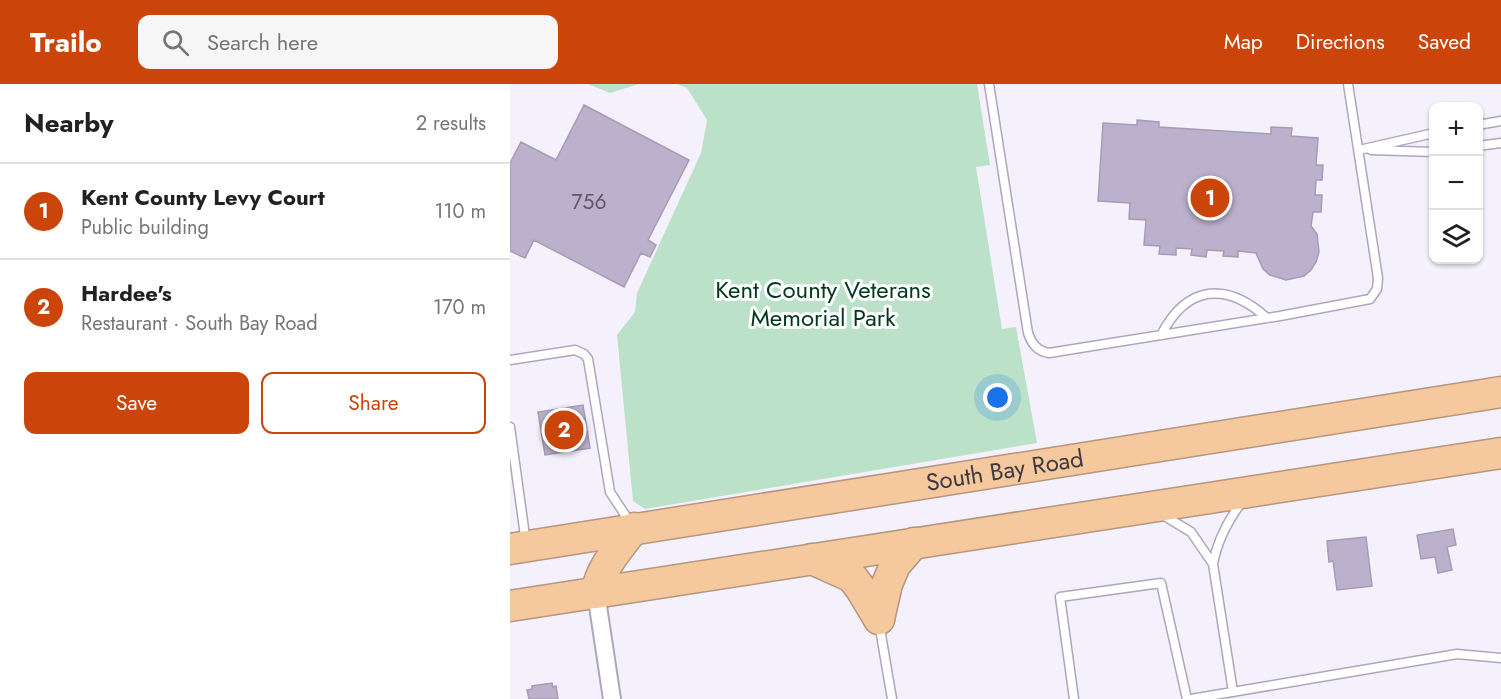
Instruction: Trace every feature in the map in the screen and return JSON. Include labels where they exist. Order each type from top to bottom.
[{"type":"highway","name":"South Bay Road","points":[[518,547],[1498,392]]},
{"type":"highway","points":[[510,606],[1501,453]]},
{"type":"highway","points":[[596,593],[599,578],[608,562],[634,528]]},
{"type":"highway","points":[[879,619],[887,584],[895,565],[914,543]]},
{"type":"highway","points":[[812,558],[852,577],[879,619]]},
{"type":"street","points":[[596,593],[612,699]]},
{"type":"lane","points":[[988,84],[1028,333],[1032,343],[1042,352],[1048,353],[1365,302],[1375,295],[1378,278],[1348,84]]},
{"type":"lane","points":[[1483,124],[1501,121]]},
{"type":"lane","points":[[1359,150],[1429,134]]},
{"type":"lane","points":[[1483,145],[1501,143]]},
{"type":"lane","points":[[1359,150],[1429,152]]},
{"type":"lane","points":[[1161,335],[1180,308],[1198,296],[1209,293],[1231,295],[1257,309],[1267,318]]},
{"type":"lane","points":[[510,360],[575,350],[584,354],[588,359],[610,492],[634,528]]},
{"type":"lane","points":[[510,427],[518,547]]},
{"type":"lane","points":[[1233,692],[1213,564],[1215,549],[1221,535],[1250,491]]},
{"type":"lane","points":[[1144,508],[1168,517],[1191,532],[1213,564]]},
{"type":"lane","points":[[1074,699],[1060,597],[1161,583],[1189,699],[1457,654],[1501,658]]},
{"type":"lane","points":[[879,619],[892,699]]},
{"type":"green space","points":[[588,84],[639,84],[610,93]]},
{"type":"green space","name":"Kent County Veterans Memorial Park","points":[[677,84],[977,84],[990,165],[976,167],[1002,329],[1016,327],[1037,443],[645,509],[633,501],[617,335],[635,312],[637,293],[701,153],[707,120],[687,88]]},
{"type":"building","points":[[584,105],[689,160],[648,240],[656,245],[650,257],[641,253],[624,287],[534,240],[525,258],[510,251],[510,163],[521,142],[556,160]]},
{"type":"building","points":[[1137,120],[1159,122],[1159,127],[1271,134],[1271,127],[1292,128],[1291,136],[1318,138],[1316,165],[1323,165],[1322,180],[1316,180],[1315,195],[1322,195],[1321,212],[1313,212],[1311,226],[1317,234],[1319,252],[1311,270],[1304,276],[1286,280],[1270,275],[1263,269],[1256,253],[1238,251],[1238,257],[1223,256],[1224,251],[1207,250],[1206,257],[1191,255],[1192,249],[1176,248],[1176,255],[1159,254],[1160,246],[1144,245],[1146,220],[1129,219],[1130,203],[1098,201],[1103,123],[1137,125]]},
{"type":"building","points":[[583,405],[590,448],[545,455],[538,412]]},
{"type":"building","points":[[1453,529],[1456,545],[1447,547],[1452,570],[1438,573],[1435,557],[1421,559],[1417,535]]},
{"type":"building","points":[[1366,537],[1372,586],[1337,590],[1333,561],[1329,562],[1327,541]]},
{"type":"building","points":[[552,683],[553,687],[556,686],[558,699],[529,699],[527,690],[532,689],[532,686]]},
{"type":"place","name":"Kent County Levy Court","points":[[1210,198]]},
{"type":"place","name":"Hardee's","points":[[564,430]]}]
